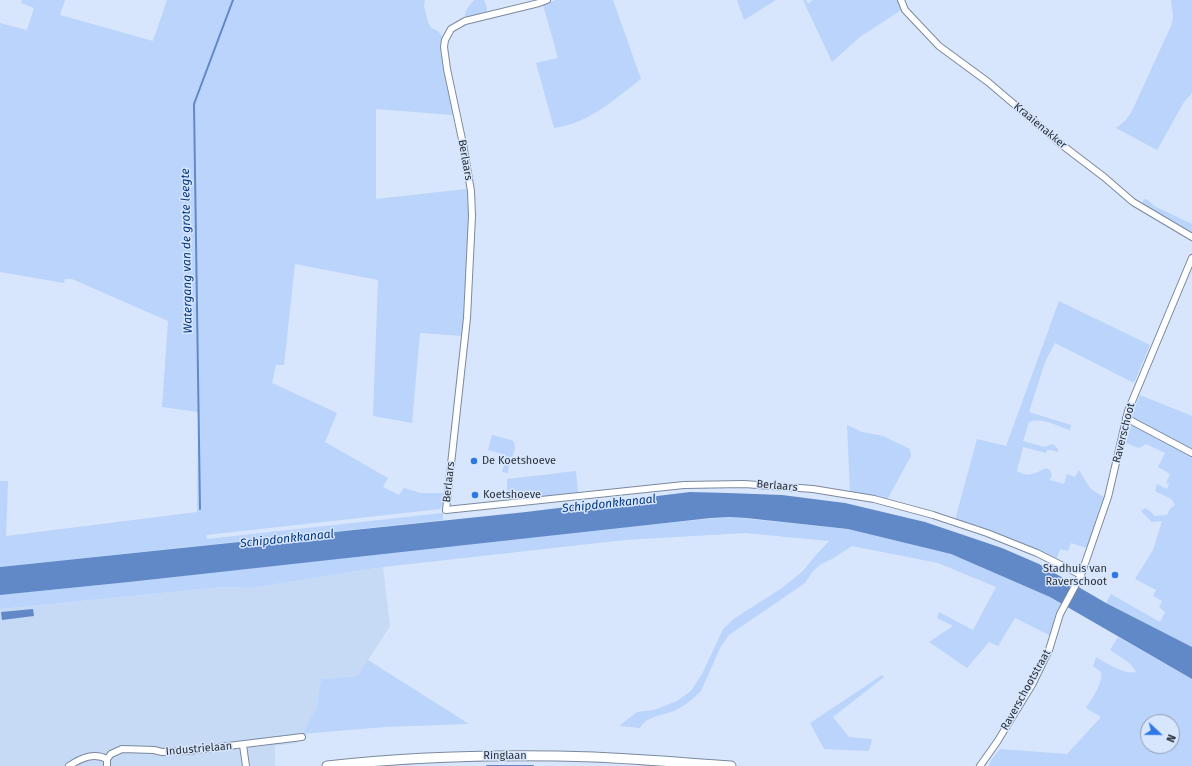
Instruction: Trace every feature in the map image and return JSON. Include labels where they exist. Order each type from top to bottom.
[{"type":"main road","name":"Ringlaan","points":[[327,766],[368,761],[462,756],[594,758],[731,766]]},
{"type":"street","name":"Berlaars","points":[[548,0],[465,21],[451,29],[445,40],[444,46],[447,69],[463,144],[471,191],[472,216],[467,318],[446,510],[684,484],[744,484],[813,489],[874,499],[933,515],[1002,538],[1081,574]]},
{"type":"street","name":"Kraaienakker","points":[[901,0],[905,10],[944,50],[988,82],[1062,145],[1104,177],[1133,202],[1192,237]]},
{"type":"street","name":"Raverschoot","points":[[1062,610],[1078,582],[1108,498],[1126,418],[1133,398],[1192,258]]},
{"type":"street","points":[[1126,418],[1192,452]]},
{"type":"street","name":"Raverschootstraat","points":[[980,766],[997,742],[1032,685],[1049,650],[1062,610]]},
{"type":"street","name":"Industrielaan","points":[[107,763],[111,754],[122,749],[134,748],[168,752],[187,752],[302,737]]},
{"type":"street","points":[[243,745],[246,766]]},
{"type":"street","points":[[69,766],[85,757],[94,755],[102,756],[107,763]]},
{"type":"shaded area","points":[[22,0],[65,0],[60,15],[153,41],[167,0],[425,0],[424,6],[428,22],[431,28],[438,31],[442,37],[441,48],[443,66],[453,115],[376,109],[376,199],[467,189],[469,244],[462,336],[420,333],[412,423],[373,416],[378,280],[295,264],[284,365],[276,365],[272,383],[337,413],[325,442],[388,478],[383,487],[399,495],[404,488],[421,493],[445,493],[443,504],[440,509],[206,535],[207,539],[443,513],[443,520],[0,567],[0,481],[8,481],[6,536],[197,512],[198,412],[162,407],[168,321],[72,279],[65,279],[64,283],[0,272],[0,23],[27,30],[34,8],[21,3]]},
{"type":"shaded area","points":[[474,0],[484,0],[487,13],[465,18],[466,11]]},
{"type":"shaded area","points":[[556,0],[613,0],[641,79],[590,116],[567,125],[554,128],[536,63],[558,58],[543,5]]},
{"type":"shaded area","points":[[737,0],[776,0],[744,20]]},
{"type":"shaded area","points":[[803,0],[806,0],[808,4],[812,0],[897,0],[901,10],[860,37],[832,62]]},
{"type":"shaded area","points":[[1171,0],[1192,0],[1192,93],[1184,102],[1157,150],[1116,128],[1125,121],[1131,113],[1171,26],[1173,18]]},
{"type":"shaded area","points":[[1144,199],[1148,200],[1154,206],[1192,224],[1192,235],[1141,205]]},
{"type":"shaded area","points":[[1059,301],[1150,345],[1134,383],[1055,343],[1045,362],[1029,412],[1071,425],[1070,430],[1044,421],[1029,422],[1023,441],[1044,447],[1053,444],[1058,449],[1058,452],[1047,450],[1046,453],[1023,447],[1017,471],[1028,474],[1035,473],[1046,468],[1050,470],[1052,475],[1050,480],[1064,484],[1067,474],[1075,477],[1079,470],[1092,489],[1105,497],[1087,548],[1071,543],[1068,551],[1060,549],[1057,558],[1008,538],[955,520],[977,439],[1006,446]]},
{"type":"shaded area","points":[[1140,395],[1192,416],[1192,449],[1131,417]]},
{"type":"shaded area","points":[[847,425],[862,432],[883,436],[910,449],[911,456],[887,500],[850,493]]},
{"type":"shaded area","points":[[1131,426],[1192,457],[1192,647],[1106,603],[1111,594],[1160,622],[1165,612],[1159,607],[1162,601],[1153,596],[1156,590],[1135,579],[1153,550],[1162,521],[1152,522],[1141,511],[1145,508],[1155,516],[1167,515],[1170,509],[1175,505],[1171,499],[1155,491],[1157,484],[1167,489],[1169,484],[1166,483],[1170,474],[1158,467],[1165,453],[1146,444],[1139,448],[1126,443]]},
{"type":"shaded area","points":[[492,435],[514,442],[515,448],[513,455],[510,458],[508,473],[502,472],[506,455],[488,450]]},
{"type":"shaded area","points":[[576,471],[578,493],[510,501],[507,495],[507,479]]},
{"type":"shaded area","points":[[729,517],[848,529],[951,554],[1050,597],[1061,604],[1056,614],[1051,636],[1015,618],[998,646],[989,642],[967,668],[929,642],[953,626],[937,618],[939,612],[973,630],[996,587],[938,563],[852,546],[821,564],[813,571],[805,583],[729,635],[721,646],[701,691],[680,708],[651,718],[640,728],[619,726],[637,712],[654,710],[677,701],[691,691],[703,672],[723,629],[735,618],[782,588],[803,571],[829,541],[745,533],[625,540],[383,567],[250,588],[222,587],[0,609],[0,595],[129,582],[570,532]]},
{"type":"shaded area","points":[[383,567],[390,626],[358,676],[321,679],[317,707],[297,743],[275,746],[275,766],[0,766],[0,609],[222,587],[250,588]]},
{"type":"shaded area","points":[[1118,637],[1192,679],[1192,766],[989,766],[991,760],[1000,749],[1067,754],[1101,717],[1086,708],[1096,691],[1101,677],[1101,672],[1093,666],[1096,657],[1126,672],[1136,672],[1128,662],[1110,650]]},
{"type":"shaded area","points":[[368,660],[469,724],[385,727],[302,734],[317,707],[321,679],[358,676]]},
{"type":"shaded area","points":[[882,675],[884,677],[833,717],[849,737],[872,739],[869,751],[824,749],[810,723]]},
{"type":"water","name":"Schipdonkkanaal","points":[[690,492],[782,495],[845,503],[925,522],[1002,548],[1039,564],[1106,603],[1192,647],[1192,679],[1050,597],[951,554],[848,529],[746,518],[711,518],[0,595],[0,567],[526,512]]},
{"type":"water","points":[[33,609],[34,616],[2,620],[1,612]]},
{"type":"waterway","name":"Watergang van de grote leegte","points":[[200,509],[194,104],[233,0]]},
{"type":"waterway","points":[[487,766],[533,766]]},
{"type":"place","name":"De Koetshoeve","points":[[474,461]]},
{"type":"place","name":"Koetshoeve","points":[[475,495]]},
{"type":"place","name":"Stadhuis van Raverschoot","points":[[1115,575]]}]
